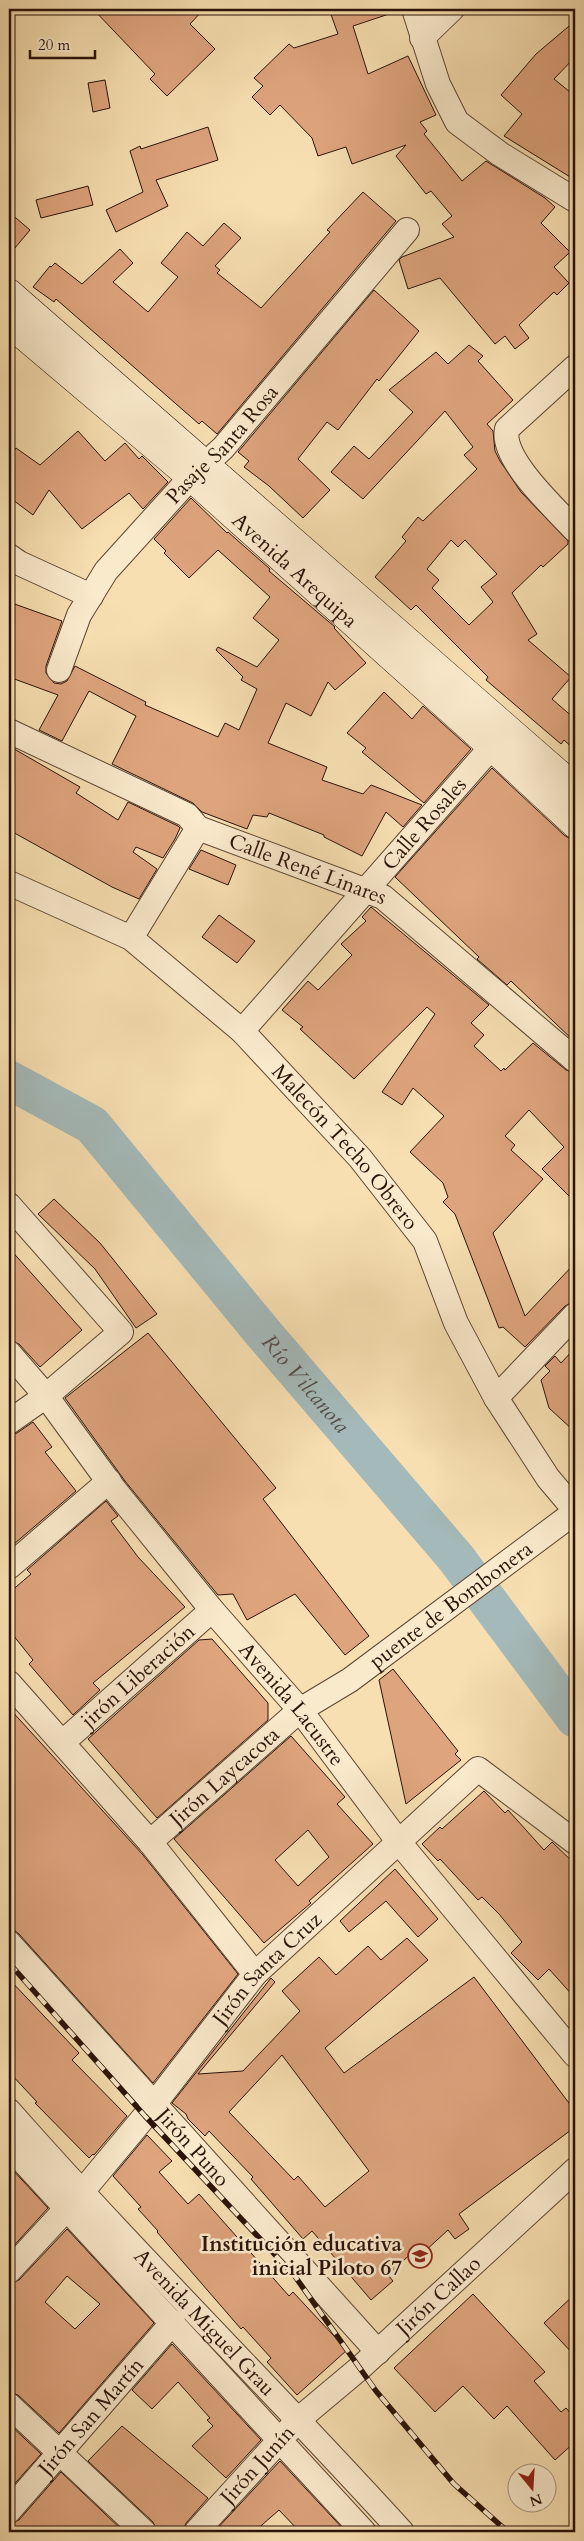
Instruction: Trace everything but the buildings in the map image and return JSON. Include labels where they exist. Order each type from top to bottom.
[{"type":"street","points":[[414,9],[438,84],[457,122],[500,154],[575,200]]},
{"type":"street","points":[[422,38],[452,9]]},
{"type":"street","name":"Pasaje Santa Rosa","points":[[59,670],[79,615],[106,571],[198,471],[223,448],[408,230]]},
{"type":"street","name":"Avenida Arequipa","points":[[9,293],[198,471],[500,738],[575,824]]},
{"type":"street","name":"Avenida Arequipa","points":[[9,323],[198,471]]},
{"type":"street","points":[[575,367],[507,429],[506,435],[509,449],[520,468],[575,530]]},
{"type":"street","points":[[9,556],[19,563],[91,596]]},
{"type":"street","name":"Calle René Linares","points":[[9,731],[187,815],[198,828],[383,897],[575,1060]]},
{"type":"street","name":"Avenida Arequipa","points":[[500,738],[575,788]]},
{"type":"street","name":"Calle Rosales","points":[[242,1031],[500,738]]},
{"type":"street","points":[[131,938],[198,828]]},
{"type":"street","name":"Malecón Techo Obrero","points":[[9,883],[131,938],[242,1031],[360,1158],[425,1241],[456,1323],[496,1398],[548,1478],[575,1511]]},
{"type":"street","points":[[9,1205],[122,1332],[46,1396],[9,1422]]},
{"type":"street","points":[[496,1398],[575,1315]]},
{"type":"street","name":"Avenida Lacustre","points":[[9,1353],[46,1396],[109,1482],[212,1610],[300,1710],[398,1841],[575,2055]]},
{"type":"street","points":[[9,1567],[109,1482]]},
{"type":"street","name":"puente de Bombonera","points":[[350,1680],[575,1511]]},
{"type":"street","name":"jirón Liberación","points":[[64,1742],[212,1610]]},
{"type":"street","name":"Jirón Laycacota","points":[[150,1842],[300,1710],[350,1680]]},
{"type":"street","points":[[9,1683],[64,1742],[150,1842],[255,1974]]},
{"type":"street","name":"Jirón Santa Cruz","points":[[9,2271],[73,2200],[154,2104],[255,1974],[478,1769],[575,1842]]},
{"type":"street","name":"Jirón Puno","points":[[9,1943],[378,2352]]},
{"type":"street","name":"Avenida Miguel Grau","points":[[9,2111],[73,2200],[173,2322],[364,2532]]},
{"type":"street","name":"Avenida Miguel Grau","points":[[9,2146],[73,2200],[299,2419],[402,2532]]},
{"type":"street","name":"Jirón Callao","points":[[299,2419],[378,2352],[575,2170]]},
{"type":"street","name":"Jirón San Martín","points":[[9,2511],[173,2322]]},
{"type":"street","points":[[9,2405],[144,2532]]},
{"type":"street","name":"Jirón Junín","points":[[196,2532],[299,2419]]},
{"type":"waterway","name":"Río Vilcanota","points":[[9,1080],[92,1125],[264,1334],[456,1558],[575,1718]]},
{"type":"railway","points":[[9,1963],[145,2116],[294,2275],[376,2391],[454,2484],[508,2532]]},
{"type":"place","name":"Institución educativa inicial Piloto 67","points":[[420,2256]]}]
